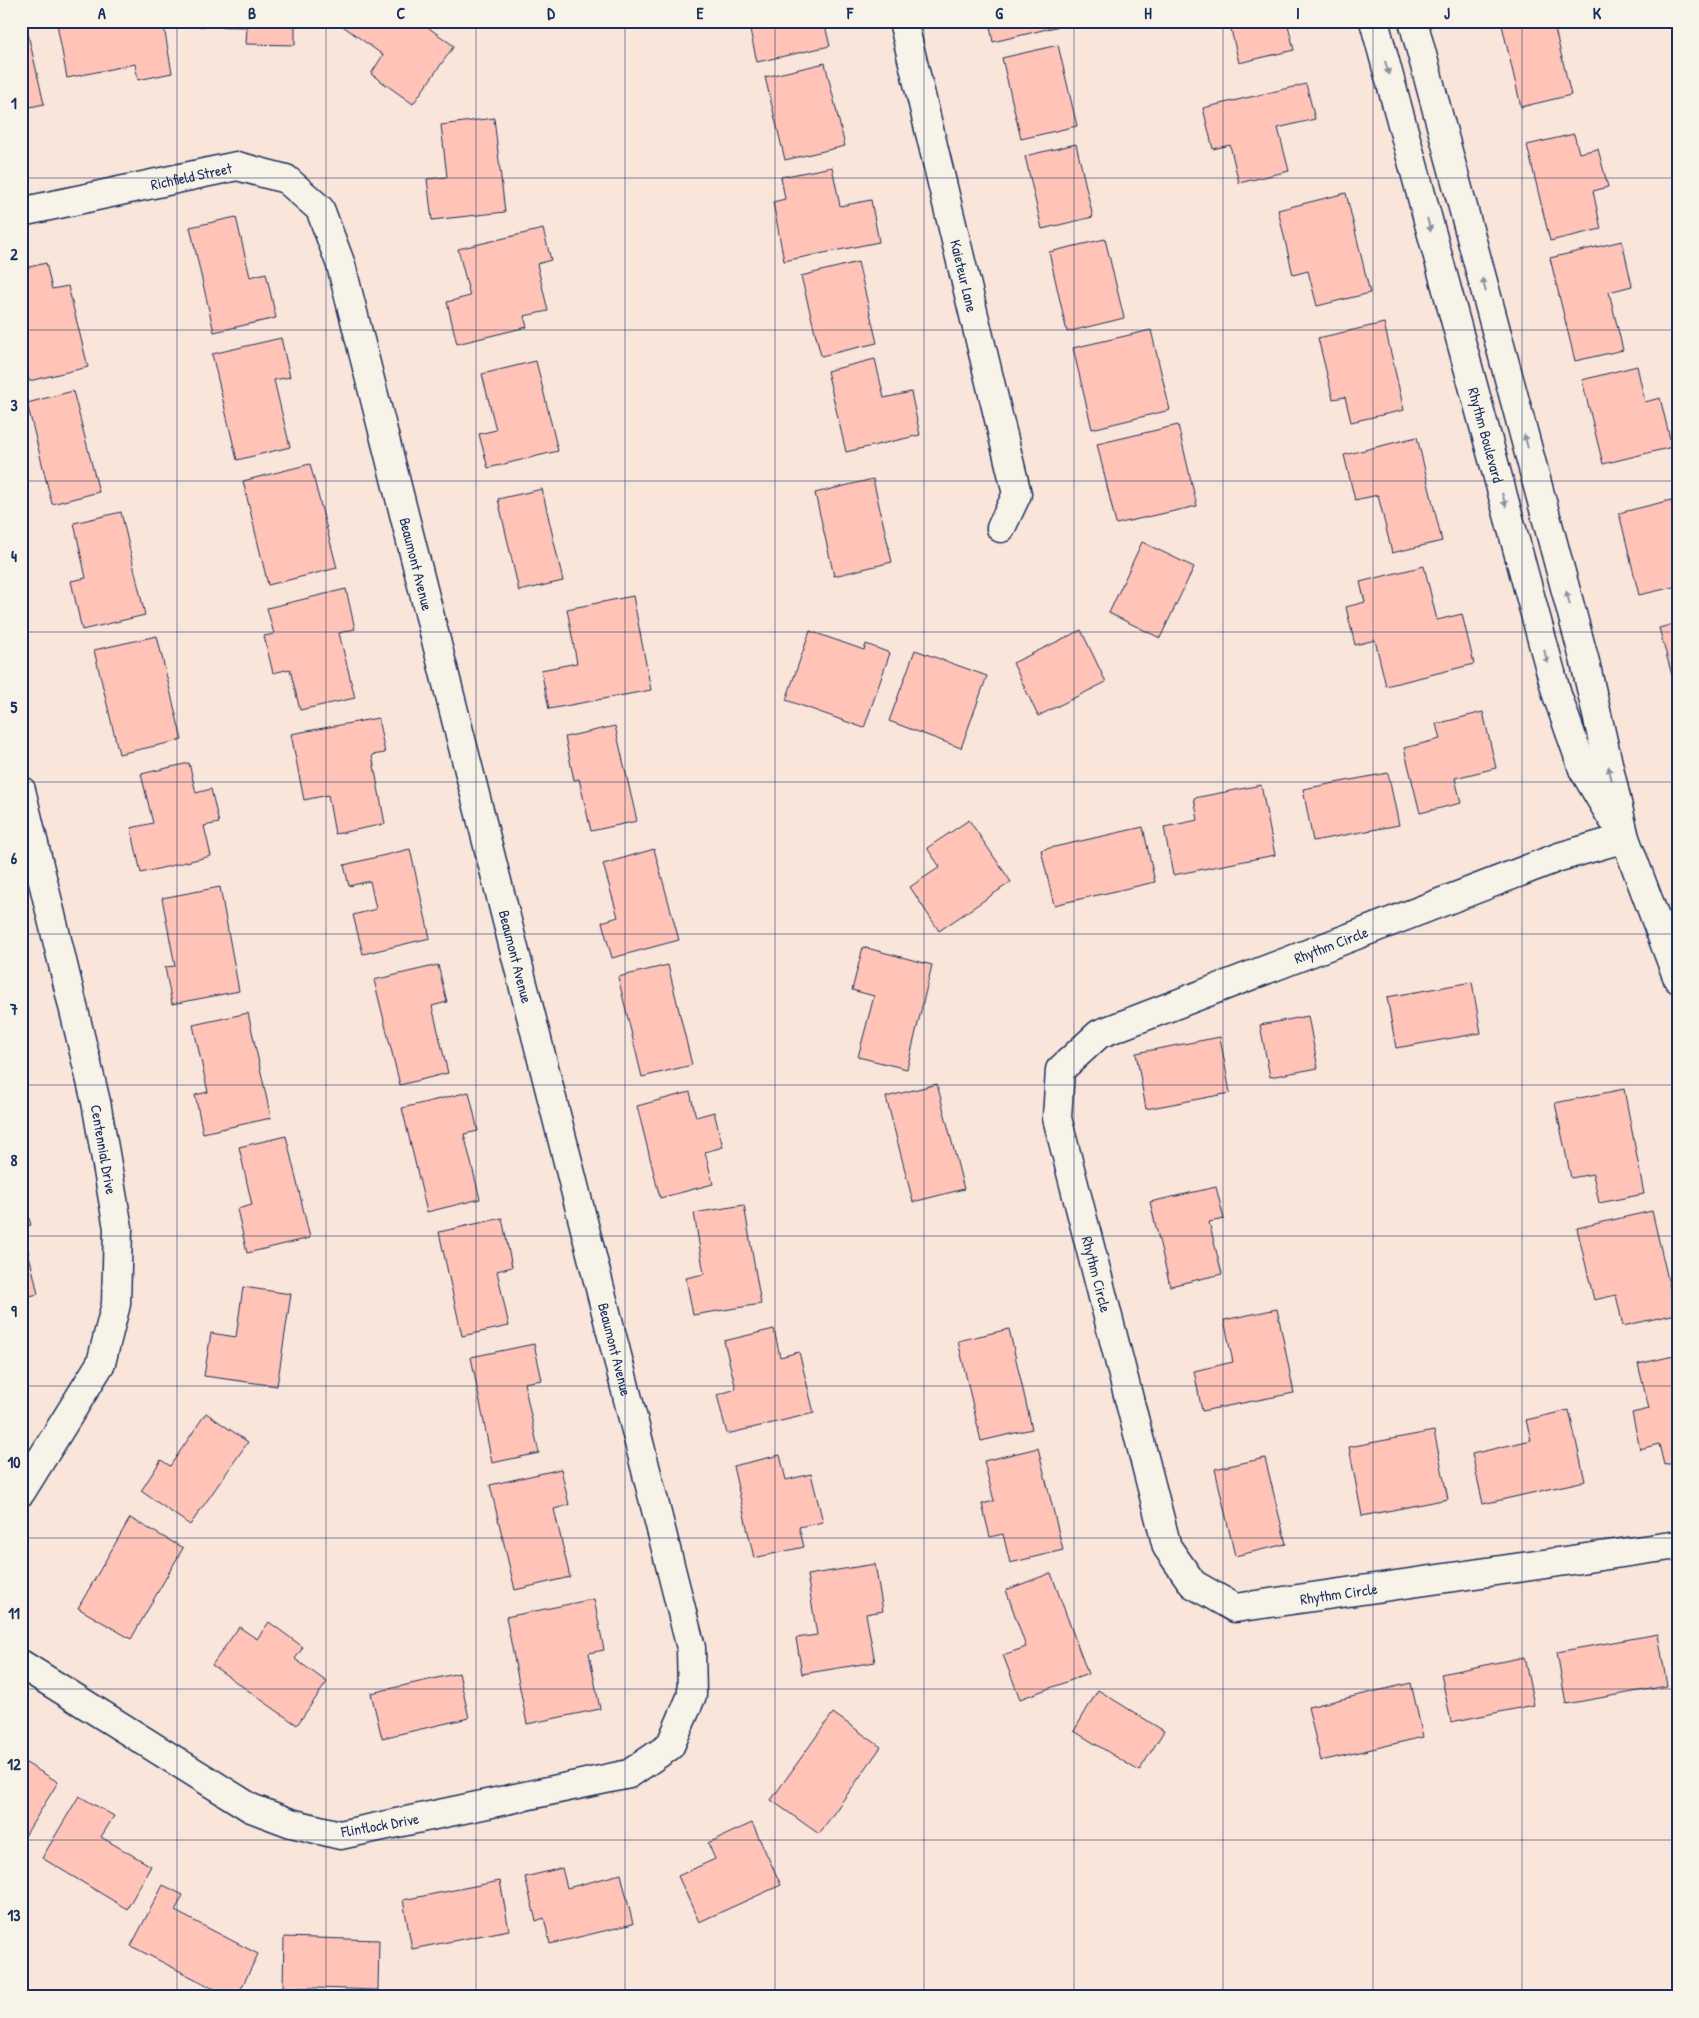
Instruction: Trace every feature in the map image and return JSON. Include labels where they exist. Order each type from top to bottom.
[{"type":"street","name":"Kaieteur Lane","points":[[904,21],[1017,494],[1001,528]]},
{"type":"street","name":"Rhythm Boulevard","points":[[1374,21],[1557,695],[1583,769],[1625,838]]},
{"type":"street","name":"Rhythm Boulevard","points":[[1413,21],[1586,662],[1625,838],[1678,979]]},
{"type":"street","name":"Richfield Street","points":[[21,212],[236,166],[286,179],[320,209],[341,265]]},
{"type":"street","name":"Beaumont Avenue","points":[[341,265],[691,1648]]},
{"type":"street","name":"Centennial Drive","points":[[21,790],[96,1102],[118,1228],[116,1304],[100,1363],[21,1492]]},
{"type":"street","name":"Rhythm Circle","points":[[1625,838],[1559,857],[1099,1034],[1060,1070],[1057,1118],[1167,1547],[1193,1584],[1235,1608],[1678,1544]]},
{"type":"street","name":"Flintlock Drive","points":[[21,1664],[251,1808],[291,1823],[340,1835],[630,1774],[670,1746],[692,1695],[691,1648]]},
{"type":"building","points":[[21,21],[25,21],[44,104],[21,109]]},
{"type":"building","points":[[73,21],[163,21],[172,73],[138,80],[135,64],[67,78],[57,24]]},
{"type":"building","points":[[193,21],[295,21],[295,45],[246,44],[247,27],[193,26]]},
{"type":"building","points":[[342,21],[419,21],[454,46],[413,104],[371,74],[383,55],[340,24]]},
{"type":"building","points":[[748,21],[800,21],[802,27],[824,22],[830,46],[757,62]]},
{"type":"building","points":[[989,21],[1067,21],[1068,24],[993,42]]},
{"type":"building","points":[[1229,21],[1287,21],[1294,50],[1239,63]]},
{"type":"building","points":[[1517,21],[1553,21],[1571,95],[1521,107],[1502,25]]},
{"type":"building","points":[[1058,45],[1077,126],[1021,139],[1002,58]]},
{"type":"building","points":[[825,63],[845,146],[785,160],[765,77]]},
{"type":"building","points":[[1306,84],[1315,119],[1278,128],[1289,171],[1239,183],[1230,145],[1213,149],[1203,108]]},
{"type":"building","points":[[494,118],[505,212],[432,220],[427,179],[447,177],[441,125]]},
{"type":"building","points":[[1574,134],[1579,153],[1598,149],[1608,187],[1593,191],[1601,229],[1550,241],[1527,145]]},
{"type":"building","points":[[1076,144],[1093,217],[1042,229],[1025,156]]},
{"type":"building","points":[[832,167],[840,206],[871,200],[879,242],[784,261],[773,202],[785,199],[781,177]]},
{"type":"building","points":[[1346,193],[1370,293],[1317,306],[1308,271],[1293,275],[1278,210]]},
{"type":"building","points":[[236,217],[250,277],[266,273],[276,318],[214,332],[190,227]]},
{"type":"building","points":[[543,229],[551,260],[537,264],[548,311],[524,316],[527,327],[457,344],[447,302],[470,296],[458,249]]},
{"type":"building","points":[[1105,239],[1124,318],[1067,332],[1049,252]]},
{"type":"building","points":[[1622,241],[1632,286],[1609,292],[1623,350],[1575,361],[1550,258]]},
{"type":"building","points":[[858,262],[877,343],[821,356],[801,276]]},
{"type":"building","points":[[46,263],[52,289],[68,286],[88,367],[29,381],[21,350],[21,269]]},
{"type":"building","points":[[1384,323],[1404,410],[1351,422],[1345,397],[1333,399],[1318,338]]},
{"type":"building","points":[[1151,330],[1170,410],[1092,429],[1073,348]]},
{"type":"building","points":[[281,338],[290,377],[274,380],[290,447],[237,460],[212,354]]},
{"type":"building","points":[[875,359],[884,398],[911,392],[920,435],[846,452],[827,371]]},
{"type":"building","points":[[536,361],[558,451],[488,468],[479,434],[496,430],[482,374]]},
{"type":"building","points":[[1637,366],[1645,402],[1660,398],[1672,447],[1603,464],[1582,380]]},
{"type":"building","points":[[73,391],[99,492],[52,504],[27,403]]},
{"type":"building","points":[[1178,425],[1197,506],[1116,524],[1097,444]]},
{"type":"building","points":[[1417,437],[1442,541],[1392,553],[1378,495],[1355,500],[1344,455]]},
{"type":"building","points":[[310,464],[337,568],[268,585],[243,481]]},
{"type":"building","points":[[873,479],[892,562],[834,576],[815,493]]},
{"type":"building","points":[[542,489],[563,581],[519,591],[498,499]]},
{"type":"building","points":[[1671,500],[1678,530],[1678,586],[1639,595],[1619,513]]},
{"type":"building","points":[[121,512],[145,615],[82,630],[71,581],[86,578],[74,523]]},
{"type":"building","points":[[1142,542],[1194,567],[1160,638],[1109,613]]},
{"type":"building","points":[[1424,566],[1437,620],[1462,614],[1474,664],[1386,686],[1375,640],[1355,645],[1346,607],[1365,602],[1360,582]]},
{"type":"building","points":[[346,589],[355,629],[339,633],[355,698],[300,710],[290,669],[273,673],[264,636],[274,634],[267,608]]},
{"type":"building","points":[[633,596],[651,690],[549,709],[541,670],[577,663],[567,609]]},
{"type":"building","points":[[1678,623],[1678,697],[1659,628]]},
{"type":"building","points":[[1081,630],[1106,682],[1038,716],[1013,663]]},
{"type":"building","points":[[810,631],[864,650],[866,644],[890,653],[864,728],[786,700]]},
{"type":"building","points":[[157,636],[182,740],[119,754],[94,650]]},
{"type":"building","points":[[915,650],[987,676],[961,748],[889,721]]},
{"type":"building","points":[[1483,712],[1496,768],[1455,778],[1461,803],[1420,813],[1404,748],[1440,739],[1436,724]]},
{"type":"building","points":[[378,718],[385,753],[372,755],[385,824],[335,834],[328,795],[304,800],[291,734]]},
{"type":"building","points":[[615,726],[637,821],[591,831],[579,779],[574,780],[565,737]]},
{"type":"building","points":[[189,763],[196,793],[211,789],[219,823],[204,826],[211,856],[141,873],[131,828],[153,823],[141,774]]},
{"type":"building","points":[[1388,773],[1399,825],[1313,841],[1303,789]]},
{"type":"building","points":[[1261,785],[1275,855],[1173,875],[1164,827],[1198,820],[1194,798]]},
{"type":"building","points":[[969,820],[1011,882],[939,931],[910,887],[940,867],[927,848]]},
{"type":"building","points":[[1143,827],[1155,882],[1054,905],[1041,850]]},
{"type":"building","points":[[410,849],[430,938],[363,954],[353,915],[376,909],[370,881],[349,886],[344,865]]},
{"type":"building","points":[[654,849],[679,940],[612,958],[602,922],[618,917],[603,864]]},
{"type":"building","points":[[220,887],[239,991],[172,1004],[165,967],[175,966],[162,898]]},
{"type":"building","points":[[863,947],[932,965],[907,1069],[858,1057],[874,996],[852,990]]},
{"type":"building","points":[[438,965],[447,1002],[432,1006],[448,1073],[400,1085],[374,980]]},
{"type":"building","points":[[668,965],[692,1065],[642,1077],[618,977]]},
{"type":"building","points":[[1472,982],[1481,1033],[1396,1048],[1387,997]]},
{"type":"building","points":[[248,1013],[271,1118],[203,1133],[195,1095],[208,1092],[193,1025]]},
{"type":"building","points":[[1308,1016],[1318,1068],[1270,1077],[1260,1025]]},
{"type":"building","points":[[1220,1037],[1230,1093],[1146,1109],[1136,1053]]},
{"type":"building","points":[[937,1084],[964,1189],[913,1202],[886,1097]]},
{"type":"building","points":[[1624,1089],[1644,1194],[1599,1203],[1593,1174],[1571,1178],[1555,1103]]},
{"type":"building","points":[[469,1092],[478,1131],[464,1134],[480,1199],[427,1212],[402,1108]]},
{"type":"building","points":[[690,1092],[696,1117],[714,1112],[723,1147],[705,1152],[713,1184],[660,1198],[637,1106]]},
{"type":"building","points":[[286,1136],[310,1238],[247,1253],[237,1209],[252,1205],[239,1147]]},
{"type":"building","points":[[1216,1187],[1224,1219],[1209,1222],[1222,1274],[1170,1286],[1150,1202]]},
{"type":"building","points":[[21,1191],[31,1225],[21,1228]]},
{"type":"building","points":[[744,1205],[761,1304],[693,1315],[686,1278],[704,1274],[694,1213]]},
{"type":"building","points":[[1652,1211],[1676,1314],[1623,1326],[1616,1295],[1594,1300],[1577,1228]]},
{"type":"building","points":[[502,1218],[512,1267],[497,1271],[509,1326],[462,1336],[439,1232]]},
{"type":"building","points":[[28,1250],[38,1294],[21,1298],[21,1252]]},
{"type":"building","points":[[243,1287],[291,1294],[277,1386],[204,1376],[211,1333],[236,1337]]},
{"type":"building","points":[[1277,1309],[1294,1393],[1202,1411],[1194,1371],[1233,1362],[1224,1320]]},
{"type":"building","points":[[774,1329],[780,1357],[799,1352],[814,1413],[727,1434],[717,1395],[736,1389],[724,1341]]},
{"type":"building","points":[[1009,1329],[1032,1429],[981,1441],[958,1341]]},
{"type":"building","points":[[534,1344],[542,1380],[524,1383],[539,1453],[492,1463],[471,1357]]},
{"type":"building","points":[[1678,1355],[1678,1462],[1664,1465],[1659,1444],[1640,1449],[1632,1413],[1649,1409],[1638,1364]]},
{"type":"building","points":[[1569,1410],[1585,1481],[1483,1504],[1472,1454],[1531,1440],[1526,1420]]},
{"type":"building","points":[[206,1413],[248,1442],[190,1525],[141,1491],[161,1460],[170,1466]]},
{"type":"building","points":[[1434,1431],[1448,1499],[1362,1516],[1349,1447]]},
{"type":"building","points":[[1038,1448],[1063,1550],[1010,1563],[1003,1534],[990,1537],[982,1504],[994,1501],[984,1461]]},
{"type":"building","points":[[780,1455],[786,1480],[811,1474],[823,1522],[799,1527],[804,1547],[754,1558],[733,1466]]},
{"type":"building","points":[[1265,1458],[1286,1544],[1235,1556],[1215,1469]]},
{"type":"building","points":[[561,1469],[569,1505],[554,1509],[570,1577],[515,1590],[490,1485]]},
{"type":"building","points":[[130,1518],[183,1548],[131,1639],[78,1608]]},
{"type":"building","points":[[875,1564],[883,1611],[866,1614],[875,1662],[802,1674],[796,1638],[817,1635],[807,1575]]},
{"type":"building","points":[[1051,1573],[1088,1674],[1020,1699],[1003,1655],[1026,1647],[1006,1590]]},
{"type":"building","points":[[594,1599],[604,1650],[589,1653],[600,1709],[527,1724],[506,1617]]},
{"type":"building","points":[[269,1622],[303,1647],[295,1659],[327,1682],[297,1725],[212,1665],[239,1627],[257,1639]]},
{"type":"building","points":[[1658,1634],[1667,1686],[1566,1704],[1557,1652]]},
{"type":"building","points":[[1524,1657],[1534,1705],[1451,1722],[1441,1674]]},
{"type":"building","points":[[459,1673],[469,1718],[382,1738],[371,1693]]},
{"type":"building","points":[[1411,1683],[1423,1737],[1321,1761],[1308,1707]]},
{"type":"building","points":[[1098,1690],[1164,1731],[1139,1771],[1074,1731]]},
{"type":"building","points":[[833,1713],[881,1747],[819,1834],[771,1800]]},
{"type":"building","points":[[21,1760],[58,1782],[25,1836],[21,1834]]},
{"type":"building","points":[[79,1796],[114,1816],[101,1837],[151,1866],[127,1909],[42,1858]]},
{"type":"building","points":[[752,1823],[781,1885],[699,1922],[678,1876],[715,1859],[708,1843]]},
{"type":"building","points":[[562,1868],[567,1888],[621,1874],[633,1924],[550,1944],[544,1918],[536,1921],[525,1877]]},
{"type":"building","points":[[500,1881],[509,1930],[412,1949],[403,1900]]},
{"type":"building","points":[[163,1885],[183,1895],[175,1911],[258,1954],[237,1997],[230,1997],[131,1946]]},
{"type":"building","points":[[284,1937],[379,1940],[378,1990],[283,1987]]}]
